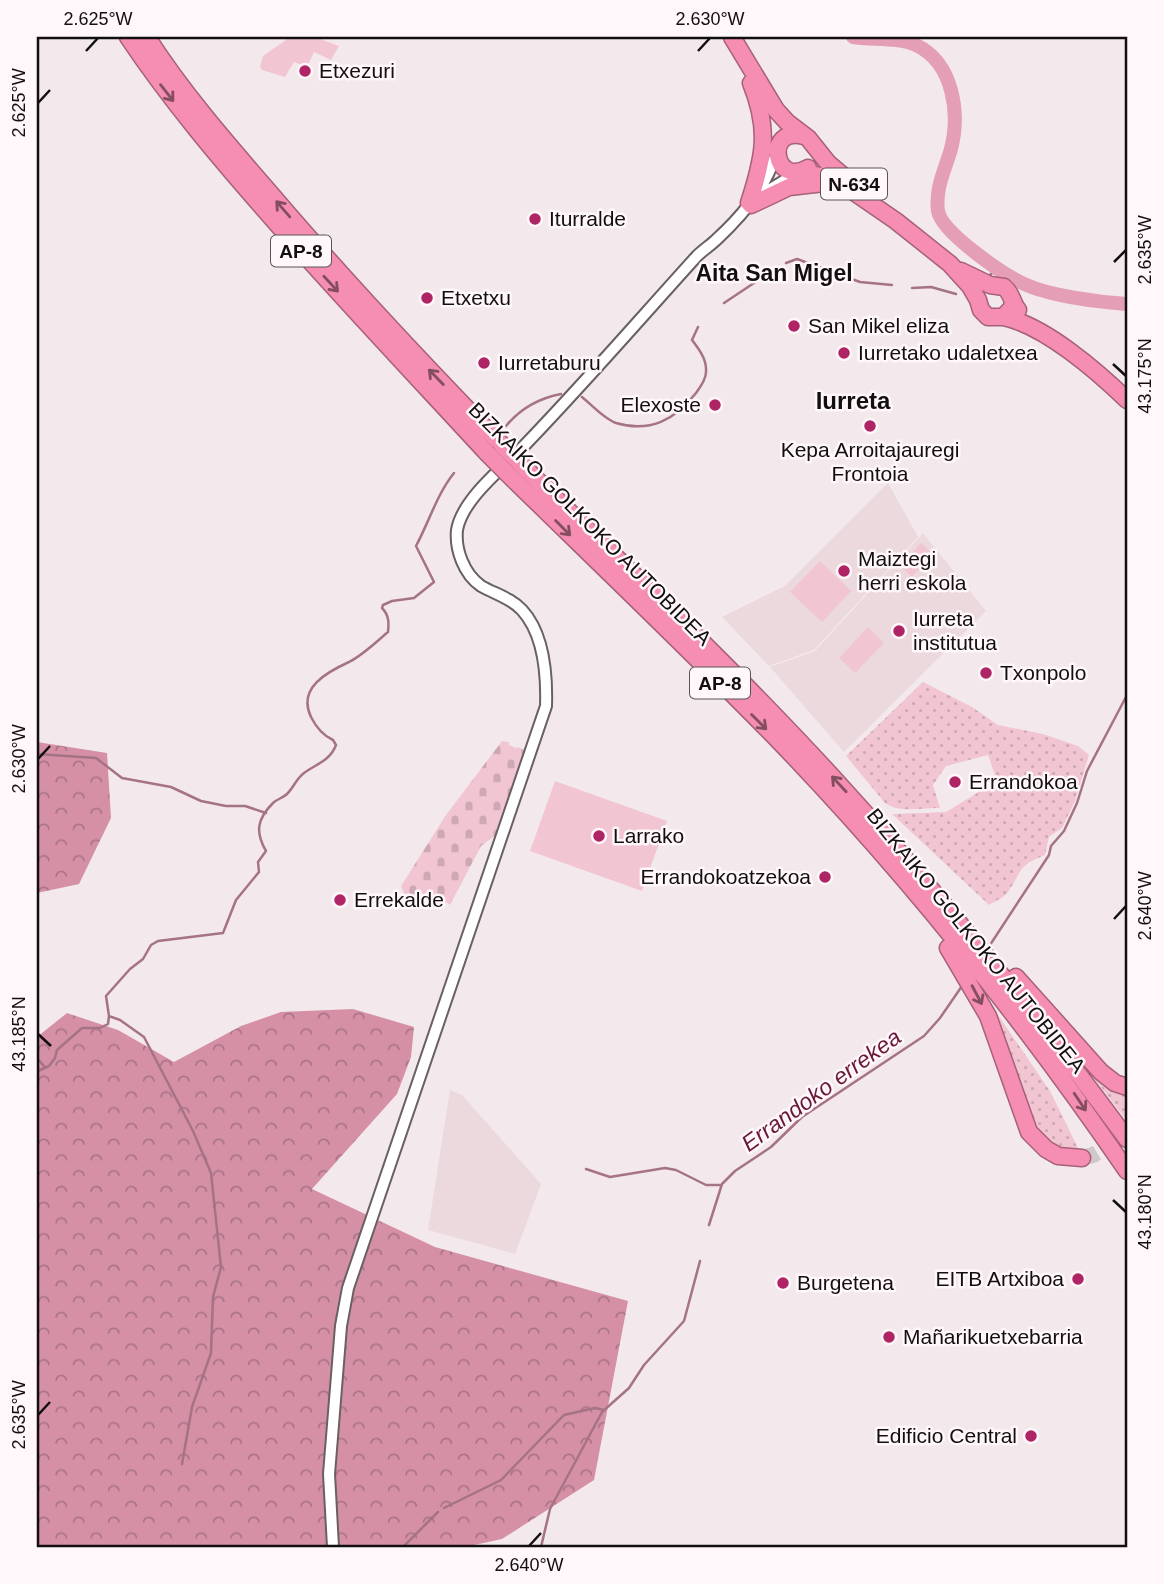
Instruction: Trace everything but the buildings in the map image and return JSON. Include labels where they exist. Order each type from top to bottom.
[{"type":"highway","name":"BIZKAIKO GOLKOKO AUTOBIDEA","points":[[128,37],[160,84],[312,264],[494,449],[747,686],[847,793],[993,963],[1127,1139]]},
{"type":"highway","name":"BIZKAIKO GOLKOKO AUTOBIDEA","points":[[147,37],[240,159],[422,363],[494,449]]},
{"type":"highway","name":"N-634","points":[[732,37],[776,110],[809,140],[838,172],[887,209],[896,221]]},
{"type":"highway","name":"N-634","points":[[746,61],[770,113],[777,158],[784,169],[835,179],[896,221],[950,264],[970,286],[984,314],[993,319],[1008,310]]},
{"type":"highway","points":[[746,61],[748,76],[762,117],[764,137],[760,171],[746,208]]},
{"type":"highway","points":[[777,149],[781,141],[792,134],[809,140]]},
{"type":"highway","name":"N-634","points":[[799,172],[806,170],[814,161],[809,140]]},
{"type":"highway","points":[[746,208],[789,187],[805,183],[830,184],[848,192],[870,209],[896,221]]},
{"type":"highway","name":"N-634","points":[[950,264],[990,285],[999,285],[1008,290],[1008,310]]},
{"type":"highway","points":[[978,300],[982,291],[990,285]]},
{"type":"highway","name":"N-634","points":[[1008,310],[1089,367],[1127,400]]},
{"type":"highway","name":"BIZKAIKO GOLKOKO AUTOBIDEA","points":[[520,474],[779,742],[915,895],[1069,1086],[1127,1171]]},
{"type":"highway","points":[[916,871],[927,878],[1101,1072],[1115,1083],[1127,1087]]},
{"type":"highway","points":[[915,895],[926,917],[960,965],[988,1016],[1029,1132],[1046,1149],[1058,1156],[1082,1158]]},
{"type":"street","points":[[333,1547],[328,1474],[341,1326],[348,1288],[546,706],[542,655],[530,622],[522,610],[510,600],[474,580],[460,557],[457,542],[461,516],[490,480],[634,328],[692,262],[746,208],[771,171],[777,149]]},
{"type":"street","points":[[746,208],[768,189],[799,172]]},
{"type":"street","points":[[634,328],[679,287],[718,238]]},
{"type":"street","points":[[679,287],[692,262]]},
{"type":"street","points":[[649,310],[679,287]]},
{"type":"shaded area","name":"Maiztegi herri eskola","points":[[888,483],[918,537],[814,650],[769,666],[722,617],[785,586]]},
{"type":"shaded area","name":"Iurreta institutua","points":[[923,533],[986,611],[844,752],[770,667],[815,651]]},
{"type":"shaded area","points":[[450,1090],[462,1095],[541,1184],[515,1254],[428,1230]]},
{"type":"green space","points":[[290,37],[315,37],[339,46],[331,60],[314,52],[307,67],[294,62],[285,77],[262,70],[260,66],[263,56]]},
{"type":"green space","points":[[921,543],[933,554],[912,577],[900,566]]},
{"type":"green space","points":[[820,561],[851,591],[822,622],[790,592]]},
{"type":"green space","points":[[868,627],[884,643],[855,673],[839,658]]},
{"type":"green space","points":[[923,682],[972,707],[998,725],[1043,734],[1078,746],[1089,755],[1075,801],[1062,828],[1049,837],[1045,855],[1025,866],[1006,894],[989,905],[892,814],[946,812],[997,781],[988,755],[946,766],[933,785],[940,808],[911,809],[897,808],[885,803],[846,756]]},
{"type":"green space","points":[[502,741],[524,750],[496,835],[481,846],[450,905],[435,900],[433,904],[424,899],[412,902],[406,899],[401,886],[446,815]]},
{"type":"green space","points":[[37,742],[107,753],[111,818],[79,884],[37,893]]},
{"type":"green space","name":"Larrako","points":[[555,781],[667,821],[642,891],[530,851]]},
{"type":"green space","points":[[968,971],[1050,1091],[1080,1152],[1059,1150],[1037,1134]]},
{"type":"green space","points":[[353,1009],[414,1027],[411,1057],[397,1094],[312,1189],[435,1247],[628,1301],[594,1480],[502,1539],[465,1547],[37,1547],[37,1037],[67,1013],[118,1030],[174,1062],[241,1026],[281,1012]]},
{"type":"green space","points":[[1045,1014],[1127,1094],[1127,1121]]},
{"type":"waterway","points":[[853,37],[916,45],[929,53],[946,77],[954,105],[955,121],[937,203],[942,220],[961,241],[1001,271],[1033,288],[1088,300],[1127,304]]},
{"type":"waterway","points":[[786,263],[797,259],[860,282],[892,285]]},
{"type":"waterway","points":[[990,275],[998,267]]},
{"type":"waterway","points":[[724,303],[760,279]]},
{"type":"waterway","points":[[912,288],[931,287],[956,294]]},
{"type":"waterway","points":[[582,397],[612,421],[628,426],[651,425],[670,417],[696,393],[706,376],[705,361],[692,340],[698,327]]},
{"type":"waterway","points":[[506,426],[531,405],[561,394]]},
{"type":"waterway","points":[[37,1081],[38,1071],[49,1066],[57,1050],[82,1028],[100,1028],[108,1024],[106,996],[130,969],[143,959],[151,945],[158,941],[223,933],[236,900],[259,872],[258,862],[266,851],[259,832],[264,815],[273,803],[287,794],[301,775],[326,759],[336,745],[311,717],[308,707],[311,689],[324,676],[359,656],[388,632],[388,619],[383,605],[414,598],[434,582],[416,546],[438,499],[454,473]]},
{"type":"waterway","name":"Errandoko errekea","points":[[990,945],[1049,855],[1051,846],[1064,831],[1077,803],[1087,771],[1127,695]]},
{"type":"waterway","points":[[37,754],[96,758],[122,778],[171,787],[201,801],[226,806],[245,806],[266,813]]},
{"type":"waterway","name":"Errandoko errekea","points":[[709,1225],[722,1184],[735,1171],[771,1147],[802,1117],[924,1036],[962,986]]},
{"type":"waterway","points":[[109,1016],[120,1020],[144,1037],[193,1131],[211,1173],[221,1267],[213,1297],[211,1353],[192,1407],[182,1464]]},
{"type":"waterway","points":[[37,1058],[44,1066]]},
{"type":"waterway","points":[[586,1169],[610,1177],[665,1168],[676,1170],[706,1185],[720,1185]]},
{"type":"waterway","name":"Errandoko errekea","points":[[541,1547],[550,1509],[602,1412],[629,1388],[644,1365],[684,1321],[700,1261]]},
{"type":"waterway","name":"Errandoko errekea","points":[[444,1508],[501,1480],[564,1415],[595,1408],[604,1410]]},
{"type":"waterway","name":"Errandoko errekea","points":[[403,1547],[438,1512]]},
{"type":"tunnel","points":[[1082,1158],[1093,1155],[1127,1135]]},
{"type":"place","name":"Etxezuri","points":[[305,71]]},
{"type":"place","name":"Iturralde","points":[[535,219]]},
{"type":"place","name":"Etxetxu","points":[[427,298]]},
{"type":"place","name":"San Mikel eliza","points":[[794,326]]},
{"type":"place","name":"Iurretako udaletxea","points":[[844,353]]},
{"type":"place","name":"Iurretaburu","points":[[484,363]]},
{"type":"place","name":"Elexoste","points":[[715,405]]},
{"type":"place","name":"Kepa Arroitajauregi Frontoia","points":[[870,426]]},
{"type":"place","name":"Maiztegi herri eskola","points":[[844,571]]},
{"type":"place","name":"Iurreta institutua","points":[[899,631]]},
{"type":"place","name":"Txonpolo","points":[[986,673]]},
{"type":"place","name":"Errandokoa","points":[[955,782]]},
{"type":"place","name":"Larrako","points":[[599,836]]},
{"type":"place","name":"Errandokoatzekoa","points":[[825,877]]},
{"type":"place","name":"Errekalde","points":[[340,900]]},
{"type":"place","name":"EITB Artxiboa","points":[[1078,1279]]},
{"type":"place","name":"Burgetena","points":[[783,1283]]},
{"type":"place","name":"Mañarikuetxebarria","points":[[889,1337]]},
{"type":"place","name":"Edificio Central","points":[[1031,1436]]},
{"type":"district","name":"Aita San Migel","points":[[774,273]]},
{"type":"district","name":"Iurreta","points":[[853,401]]}]
